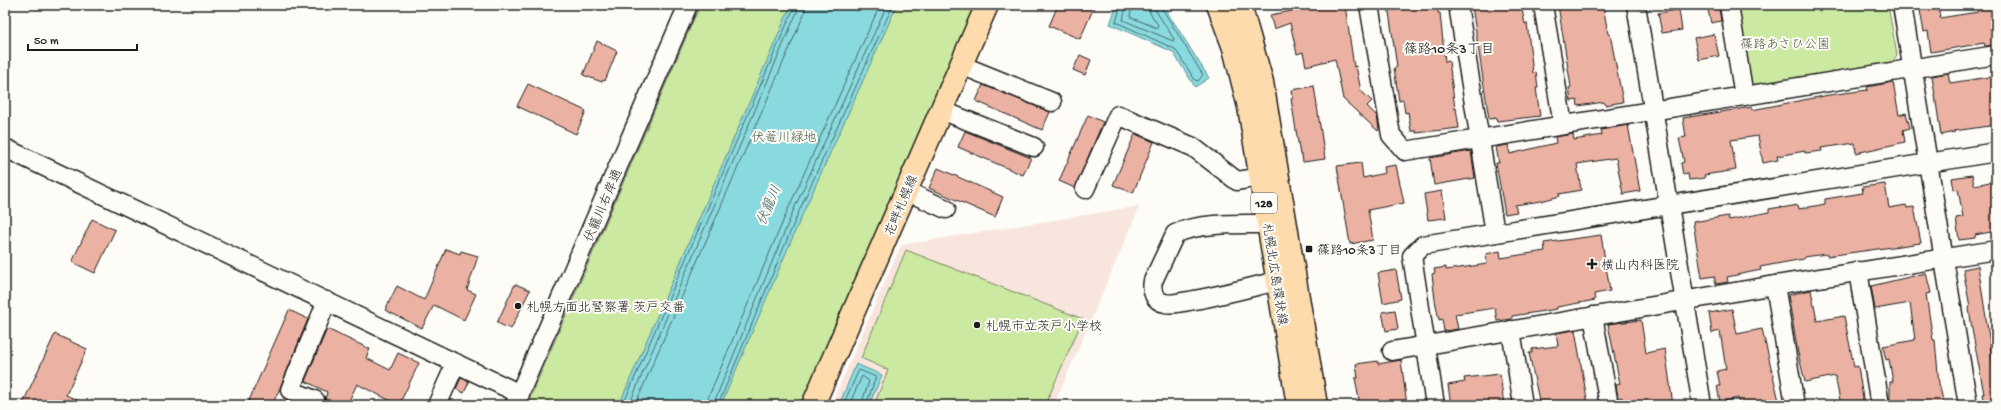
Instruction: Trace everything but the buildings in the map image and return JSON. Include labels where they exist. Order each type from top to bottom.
[{"type":"main road","name":"花畔札幌線","points":[[813,405],[988,5]]},
{"type":"main road","name":"札幌北広島環状線","points":[[1218,5],[1234,48],[1249,107],[1298,405]]},
{"type":"main road","name":"札幌北広島環状線","points":[[1240,5],[1262,82],[1316,405]]},
{"type":"street","name":"伏籠川右岸通","points":[[517,399],[688,5]]},
{"type":"street","points":[[1369,5],[1391,136],[1405,151],[1996,55]]},
{"type":"street","points":[[1458,5],[1495,234]]},
{"type":"street","points":[[1543,5],[1563,125]]},
{"type":"street","points":[[1636,5],[1702,405]]},
{"type":"street","points":[[1729,5],[1744,96]]},
{"type":"street","points":[[1902,5],[1968,405]]},
{"type":"street","points":[[961,65],[1052,102]]},
{"type":"street","points":[[941,110],[1034,147]]},
{"type":"street","points":[[1085,190],[1118,115],[1193,147],[1238,180],[1260,176]]},
{"type":"street","points":[[5,148],[456,363],[517,399]]},
{"type":"street","points":[[1435,405],[1412,256],[1423,245],[1996,152]]},
{"type":"street","points":[[906,191],[946,209]]},
{"type":"street","points":[[1268,224],[1228,224],[1174,234],[1153,281],[1152,290],[1156,299],[1170,304],[1209,297],[1277,281]]},
{"type":"street","points":[[1392,351],[1685,300],[1944,257],[1996,250]]},
{"type":"street","points":[[1858,272],[1880,405]]},
{"type":"street","points":[[1775,285],[1795,405]]},
{"type":"street","points":[[315,400],[290,390],[327,301]]},
{"type":"street","points":[[1593,316],[1608,405]]},
{"type":"street","points":[[1511,330],[1523,405]]},
{"type":"street","points":[[437,405],[456,363]]},
{"type":"shaded area","name":"札幌市立茨戸小学校","points":[[1140,206],[1054,405],[831,405],[901,245]]},
{"type":"green space","name":"伏篭川緑地","points":[[700,5],[985,5],[805,405],[527,405]]},
{"type":"green space","name":"篠路あさひ公園","points":[[1738,5],[1888,5],[1897,55],[1892,62],[1756,85],[1750,80]]},
{"type":"green space","points":[[906,250],[1083,319],[1045,405],[874,405],[888,370],[861,358]]},
{"type":"water","name":"伏籠川","points":[[791,5],[897,5],[803,213],[721,405],[619,405]]},
{"type":"water","points":[[1117,5],[1163,5],[1209,78],[1195,87],[1173,52],[1110,24]]},
{"type":"water","points":[[856,364],[882,375],[869,405],[839,405]]},
{"type":"place","name":"篠路10条3丁目","points":[[1309,249]]},
{"type":"place","name":"横山内科医院","points":[[1592,264]]},
{"type":"place","name":"札幌方面北警察署 茨戸交番","points":[[518,306]]},
{"type":"place","name":"札幌市立茨戸小学校","points":[[977,325]]},
{"type":"district","name":"篠路10条3丁目","points":[[1449,48]]}]
